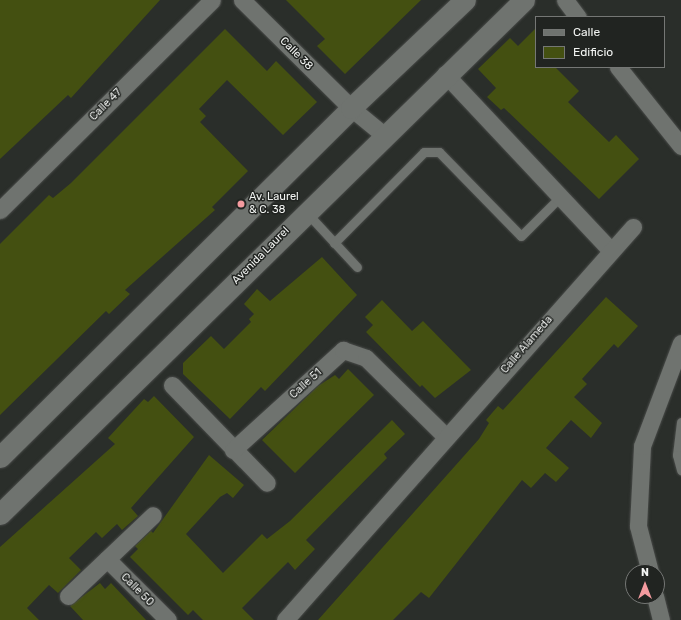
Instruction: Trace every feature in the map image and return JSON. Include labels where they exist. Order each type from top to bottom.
[{"type":"street","name":"Calle 47","points":[[0,210],[212,0]]},
{"type":"street","name":"Calle 38","points":[[242,0],[351,108],[384,135]]},
{"type":"street","points":[[0,457],[351,108],[465,0]]},
{"type":"street","name":"Avenida Laurel","points":[[0,514],[446,74],[524,0]]},
{"type":"street","points":[[565,0],[577,16]]},
{"type":"street","points":[[619,68],[681,146]]},
{"type":"street","points":[[446,74],[610,250]]},
{"type":"street","name":"Calle Alameda","points":[[285,620],[610,250],[633,227]]},
{"type":"street","points":[[648,564],[638,526],[642,446],[681,343]]},
{"type":"street","name":"Calle 51","points":[[234,450],[343,350],[366,358],[446,437]]},
{"type":"street","points":[[172,385],[267,483]]},
{"type":"street","points":[[68,596],[153,515]]},
{"type":"street","name":"Calle 50","points":[[107,559],[168,620]]},
{"type":"street","points":[[657,604],[661,620]]},
{"type":"lane","points":[[334,243],[424,152],[439,152],[521,236],[560,197]]},
{"type":"lane","points":[[306,212],[357,267]]},
{"type":"lane","points":[[681,422],[677,455],[681,470]]},
{"type":"building","points":[[0,0],[160,0],[71,98],[68,95],[0,159]]},
{"type":"building","points":[[286,0],[421,0],[345,74],[317,46],[325,39]]},
{"type":"building","points":[[225,29],[267,71],[276,61],[317,102],[283,135],[227,80],[199,109],[206,116],[200,122],[248,171],[212,207],[215,210],[125,290],[130,294],[109,314],[106,311],[0,415],[0,244],[49,195],[53,198],[71,183]]},
{"type":"building","points":[[535,29],[535,68],[556,68],[579,91],[568,102],[609,142],[616,135],[639,159],[599,199],[504,108],[501,110],[487,97],[496,88],[478,69],[510,38],[518,46]]},
{"type":"building","points":[[322,257],[357,295],[265,391],[261,387],[230,419],[183,374],[183,363],[211,336],[224,349],[251,322],[249,319],[254,314],[244,304],[257,289],[270,301]]},
{"type":"building","points":[[606,297],[638,326],[618,348],[614,344],[582,379],[587,384],[574,397],[602,423],[591,438],[571,420],[546,448],[569,468],[556,482],[545,473],[531,488],[522,480],[429,598],[421,592],[393,620],[318,620],[479,439],[489,423],[486,420],[498,406],[503,410]]},
{"type":"building","points":[[382,300],[412,331],[423,321],[471,370],[435,398],[422,385],[420,387],[366,332],[373,325],[365,317]]},
{"type":"building","points":[[348,369],[374,395],[295,473],[262,440],[318,386],[335,375],[339,379]]},
{"type":"building","points":[[154,396],[194,437],[131,508],[138,516],[122,530],[117,524],[102,538],[96,532],[69,558],[81,570],[58,593],[49,585],[27,608],[39,620],[0,620],[0,547],[115,444],[108,438],[144,399],[148,402]]},
{"type":"building","points":[[392,420],[405,434],[384,454],[387,458],[306,540],[315,549],[295,570],[288,562],[242,608],[254,620],[203,620],[193,610],[188,615],[130,557],[138,549],[135,546],[151,531],[153,533],[209,455],[244,485],[233,498],[227,493],[220,497],[186,534],[223,573],[262,534],[267,539],[290,521]]},
{"type":"building","points":[[100,583],[105,589],[111,583],[146,620],[83,620],[70,606]]},
{"type":"place","name":"Av. Laurel & C. 38","points":[[241,204]]}]
